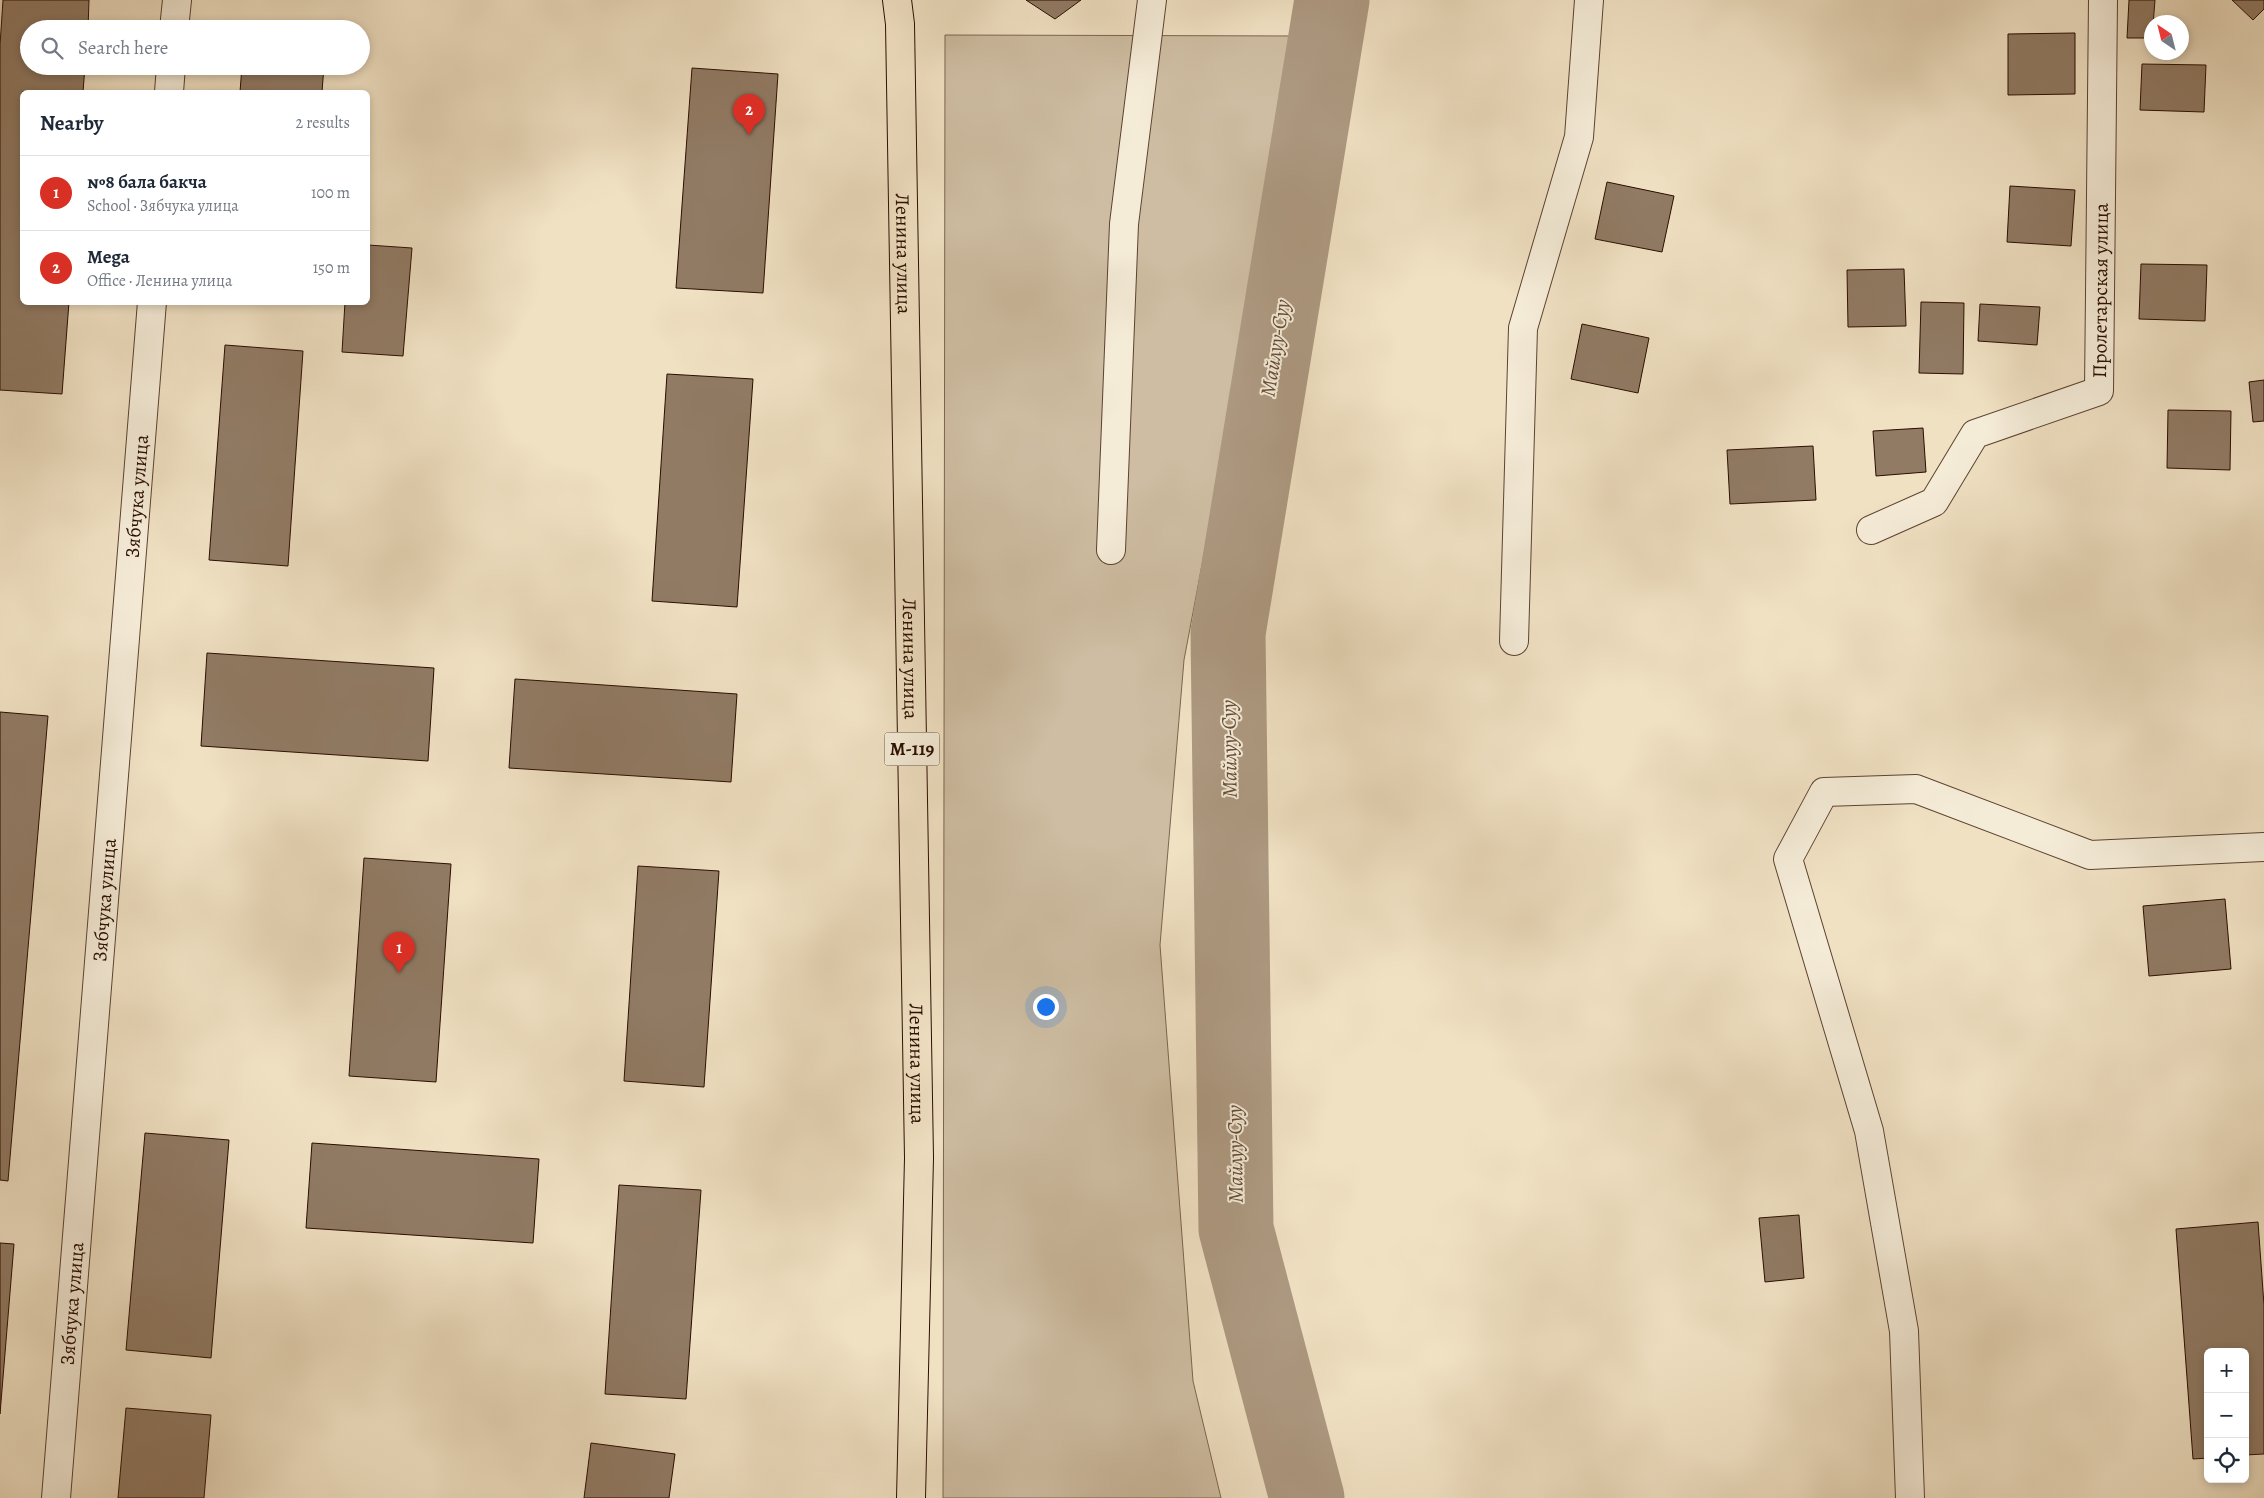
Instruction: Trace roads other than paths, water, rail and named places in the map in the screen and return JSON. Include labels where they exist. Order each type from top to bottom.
[{"type":"main road","name":"Ленина улица","points":[[897,0],[900,34],[919,1158],[911,1498]]},
{"type":"street","points":[[175,20],[177,0]]},
{"type":"street","points":[[1111,550],[1124,224],[1152,0]]},
{"type":"street","points":[[1514,641],[1523,328],[1579,136],[1589,0]]},
{"type":"street","name":"Пролетарская улица","points":[[1871,530],[1934,502],[1975,434],[2099,391],[2103,0]]},
{"type":"street","points":[[169,90],[170,75]]},
{"type":"street","name":"Зябчука улица","points":[[56,1498],[152,305]]},
{"type":"street","points":[[1910,1498],[1904,1331],[1869,1131],[1788,859],[1824,792],[1916,789],[2090,855],[2264,847]]},
{"type":"waterway","name":"Майлуу-Суу","points":[[1307,1498],[1236,1229],[1228,633],[1332,0]]},
{"type":"place","name":"Mega","points":[[749,135]]},
{"type":"place","name":"№8 бала бакча","points":[[399,973]]}]
